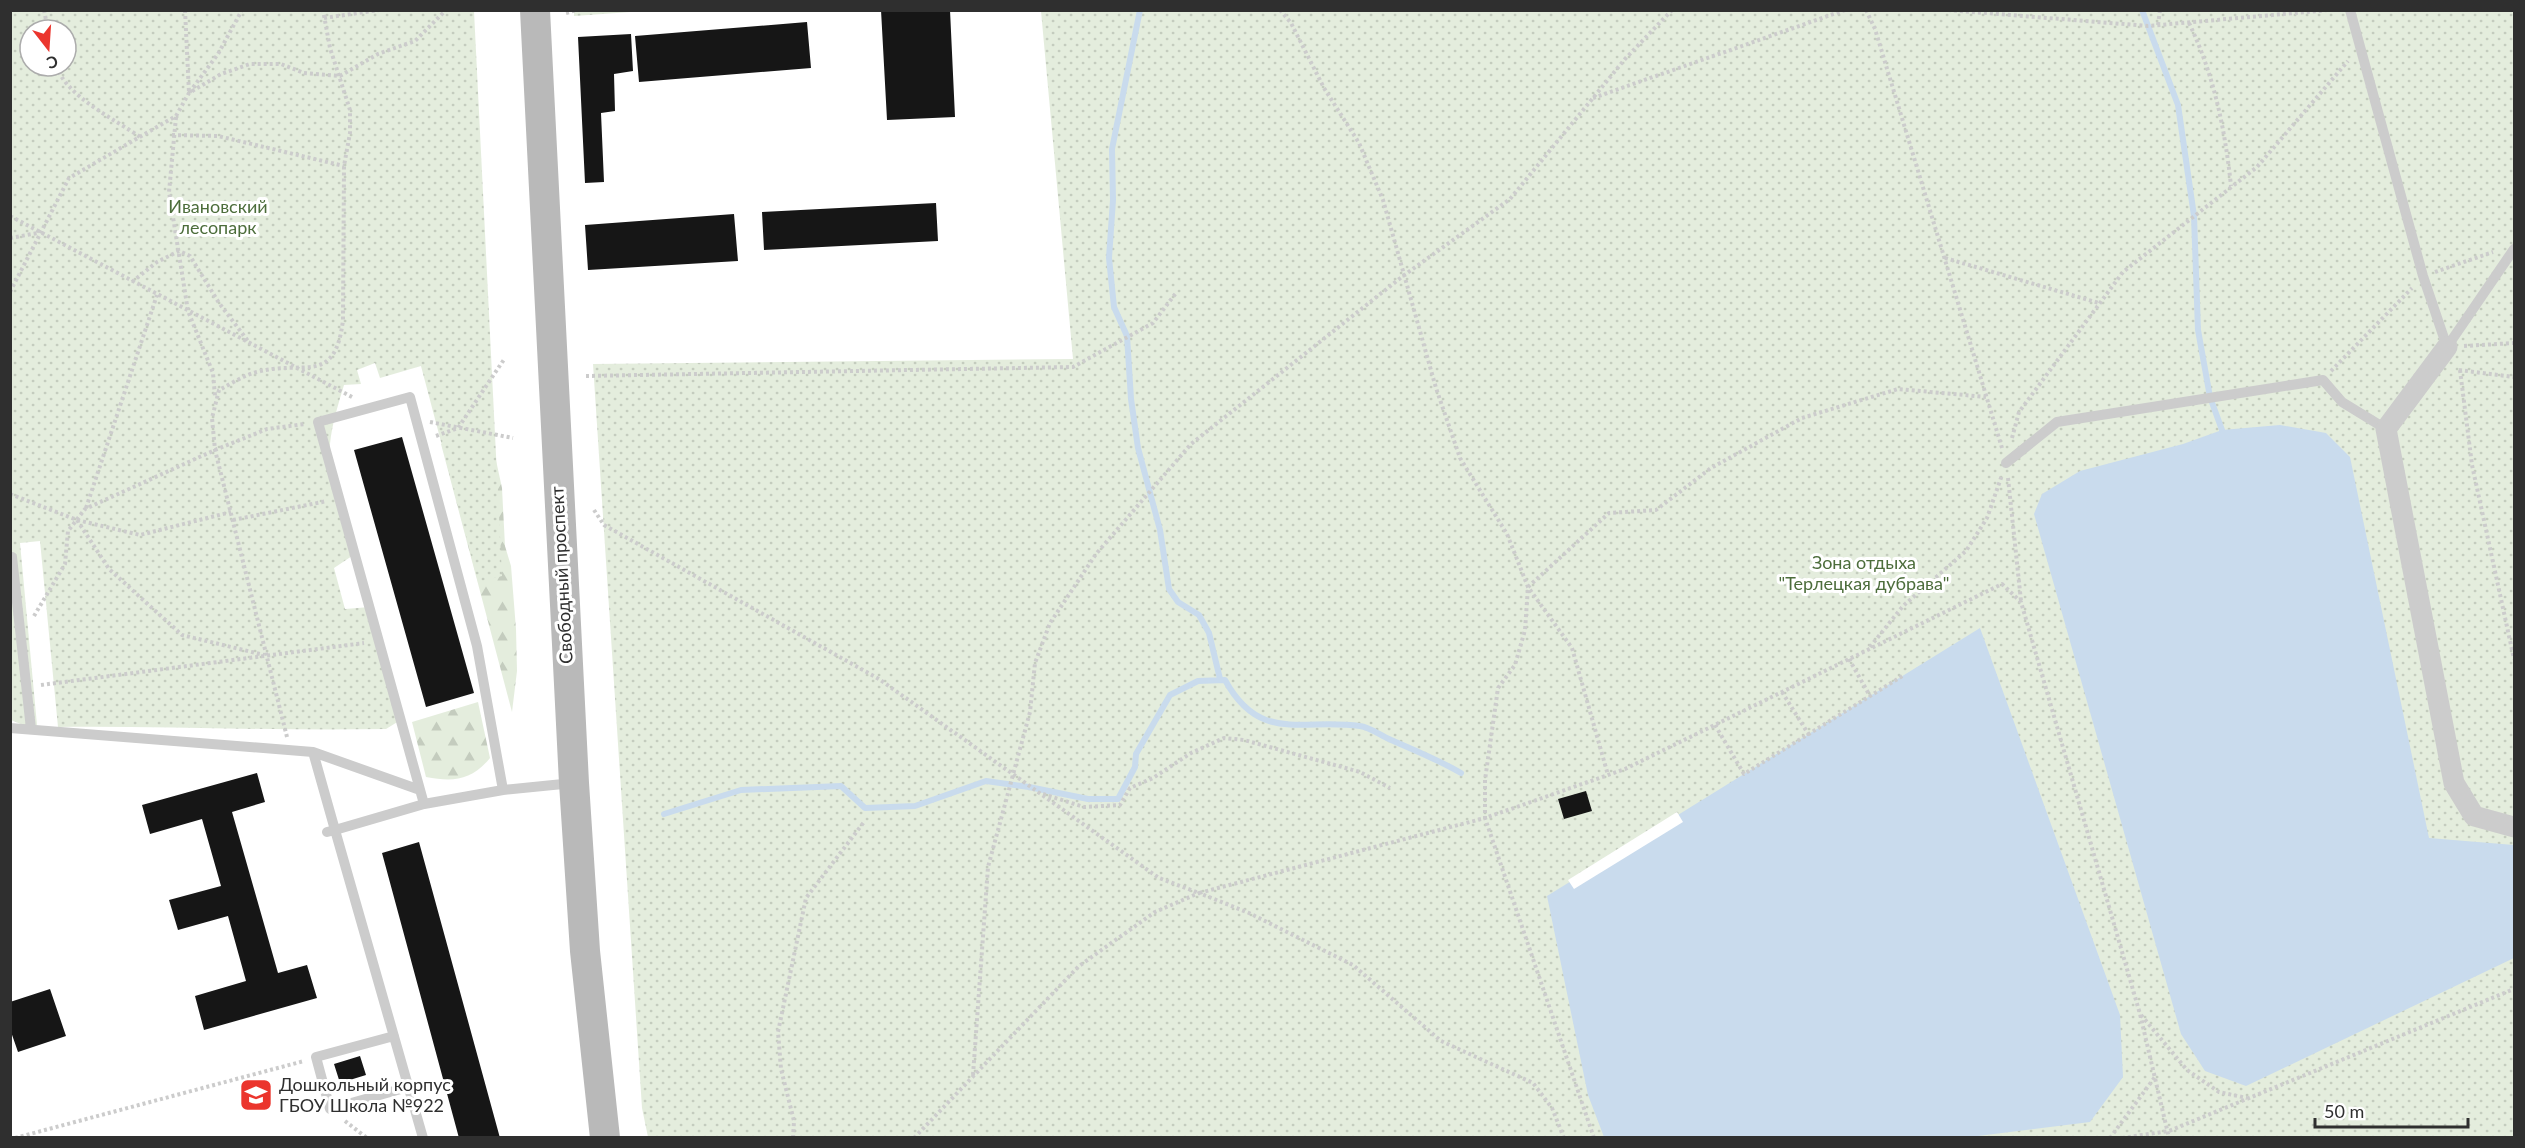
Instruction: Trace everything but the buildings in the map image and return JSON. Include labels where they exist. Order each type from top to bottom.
[{"type":"main road","name":"Свободный проспект","points":[[536,10],[573,783],[585,951],[605,1137]]},
{"type":"street","points":[[2447,347],[2386,429],[2454,783],[2474,816],[2514,826]]},
{"type":"lane","points":[[2350,10],[2423,276],[2447,347]]},
{"type":"lane","points":[[2447,347],[2509,249]]},
{"type":"lane","points":[[2006,463],[2057,422],[2323,380],[2342,402],[2386,429]]},
{"type":"lane","points":[[424,804],[318,422],[410,398],[477,646],[503,790]]},
{"type":"lane","points":[[12,557],[31,729]]},
{"type":"lane","points":[[10,728],[31,729],[101,741],[312,752],[420,790]]},
{"type":"lane","points":[[312,752],[331,831],[423,1137]]},
{"type":"lane","points":[[331,831],[424,804],[503,790],[573,783]]},
{"type":"lane","points":[[394,1036],[316,1057],[330,1109],[408,1087]]},
{"type":"path","points":[[185,10],[189,93]]},
{"type":"path","points":[[242,10],[218,54],[189,93],[176,116],[172,135],[169,192],[188,311],[213,373],[215,397],[212,418],[215,450],[290,750]]},
{"type":"path","points":[[215,397],[219,390],[257,372],[294,367],[317,367],[330,359],[340,344],[343,320],[344,165],[350,133],[350,110],[330,48],[323,10]]},
{"type":"path","points":[[324,18],[379,10]]},
{"type":"path","points":[[189,93],[221,74],[250,63],[281,64],[304,73],[340,76],[378,54],[415,40],[446,10]]},
{"type":"path","points":[[566,13],[577,10]]},
{"type":"path","points":[[1280,10],[1291,23],[1324,88],[1359,143],[1383,200],[1436,388],[1460,458],[1508,534],[1528,587],[1572,648],[1608,775]]},
{"type":"path","points":[[973,1075],[988,867],[1030,712],[1035,663],[1050,623],[1096,554],[1191,444],[1403,276],[1510,199],[1625,59],[1672,10]]},
{"type":"path","points":[[1592,99],[1845,10]]},
{"type":"path","points":[[1866,10],[1875,29],[2006,463],[2021,602],[2140,1014],[2169,1137]]},
{"type":"path","points":[[1948,10],[2142,26],[2329,10]]},
{"type":"path","points":[[2156,25],[2160,10]]},
{"type":"path","points":[[2189,23],[2209,71],[2225,129],[2231,186]]},
{"type":"path","points":[[1868,650],[1903,606],[1966,551],[1986,518],[2006,463],[2019,412],[2123,272],[2257,167],[2359,49]]},
{"type":"path","points":[[62,78],[77,95],[140,137]]},
{"type":"path","points":[[10,292],[69,178],[176,116]]},
{"type":"path","points":[[172,135],[218,136],[344,165]]},
{"type":"path","points":[[10,216],[371,408]]},
{"type":"path","points":[[10,238],[39,233]]},
{"type":"path","points":[[2323,380],[2423,276],[2509,249]]},
{"type":"path","points":[[132,282],[157,262],[179,251]]},
{"type":"path","points":[[179,251],[194,261],[219,303],[250,344]]},
{"type":"path","points":[[1944,258],[2099,303]]},
{"type":"path","points":[[586,376],[1073,367],[1153,323],[1176,293]]},
{"type":"path","points":[[21,638],[65,564],[68,531],[86,509],[157,295]]},
{"type":"path","points":[[2447,347],[2514,344]]},
{"type":"path","points":[[421,441],[458,428],[505,358]]},
{"type":"path","points":[[2430,370],[2460,370],[2514,377]]},
{"type":"path","points":[[2460,370],[2472,465],[2514,659]]},
{"type":"path","points":[[1594,1137],[1485,818],[1485,780],[1498,688],[1515,665],[1525,630],[1528,587],[1609,513],[1656,510],[1711,468],[1803,418],[1898,388],[1986,397]]},
{"type":"path","points":[[415,418],[513,438]]},
{"type":"path","points":[[86,509],[215,450],[267,429],[318,422]]},
{"type":"path","points":[[10,494],[77,520],[140,535],[231,512]]},
{"type":"path","points":[[233,520],[339,499]]},
{"type":"path","points":[[594,510],[604,525],[879,679],[1015,772],[1039,793],[1159,878],[1249,913],[1353,965],[1441,1041],[1533,1083],[1552,1108],[1564,1137]]},
{"type":"path","points":[[77,520],[109,569],[182,635],[268,656]]},
{"type":"path","points":[[914,1137],[1079,966],[1155,912],[1199,893],[1485,818],[1608,775],[2002,584],[2021,602]]},
{"type":"path","points":[[26,687],[378,641]]},
{"type":"path","points":[[1849,659],[1870,696]]},
{"type":"path","points":[[1715,725],[1744,774],[1904,675]]},
{"type":"path","points":[[1782,692],[1809,735]]},
{"type":"path","points":[[1039,793],[1084,807],[1120,805],[1130,788],[1153,778],[1191,753],[1224,738],[1244,740],[1360,772],[1390,788]]},
{"type":"path","points":[[793,1137],[794,1121],[781,1069],[778,1032],[806,898],[864,822]]},
{"type":"path","points":[[2122,1137],[2169,1131],[2514,989]]},
{"type":"path","points":[[2140,1014],[2187,1070],[2218,1092],[2248,1098]]},
{"type":"path","points":[[15,1137],[316,1057]]},
{"type":"path","points":[[2109,1137],[2155,1077]]},
{"type":"path","points":[[330,1109],[367,1137]]},
{"type":"green space","points":[[574,10],[645,11],[574,16]]},
{"type":"green space","name":"Ивановский лесопарк","points":[[11,11],[474,11],[502,576],[478,582],[421,366],[380,378],[375,363],[357,370],[361,384],[344,385],[332,429],[330,456],[332,469],[338,499],[355,554],[334,568],[345,609],[370,607],[399,721],[386,729],[58,727],[40,541],[20,543],[37,725],[23,725],[11,720]]},
{"type":"green space","name":"Зона отдыха \"Терлецкая дубрава\"","points":[[1041,11],[2514,11],[2514,1137],[648,1137],[642,1108],[593,364],[1073,359]]},
{"type":"green space","points":[[476,438],[494,451],[502,488],[505,546],[511,566],[516,629],[517,671],[512,712],[441,444]]},
{"type":"green space","points":[[478,702],[490,758],[476,771],[461,778],[426,777],[412,722]]},
{"type":"water","points":[[2280,425],[2326,433],[2350,457],[2429,838],[2514,845],[2514,958],[2246,1086],[2205,1071],[2181,1034],[2034,514],[2042,494],[2080,471],[2183,444],[2222,430]]},
{"type":"water","points":[[1980,628],[2120,1015],[2123,1077],[2090,1122],[1970,1137],[1604,1137],[1588,1095],[1547,896]]},
{"type":"pier","points":[[1677,812],[1683,822],[1574,889],[1568,880]]},
{"type":"waterway","points":[[1140,10],[1112,149],[1113,200],[1109,258],[1114,307],[1127,336],[1131,399],[1138,448],[1160,530],[1169,589],[1178,602],[1199,615],[1209,633],[1220,679]]},
{"type":"waterway","points":[[2142,10],[2178,105],[2194,216],[2198,330],[2210,397],[2222,430]]},
{"type":"waterway","points":[[664,814],[741,790],[841,786],[865,808],[915,806],[986,781],[1088,799],[1118,799],[1135,767],[1136,754],[1170,695],[1198,681],[1225,680],[1238,700],[1253,713],[1268,721],[1301,725],[1339,724],[1371,729],[1461,773]]},
{"type":"place","name":"Дошкольный корпус ГБОУ Школа №922","points":[[256,1095]]}]
